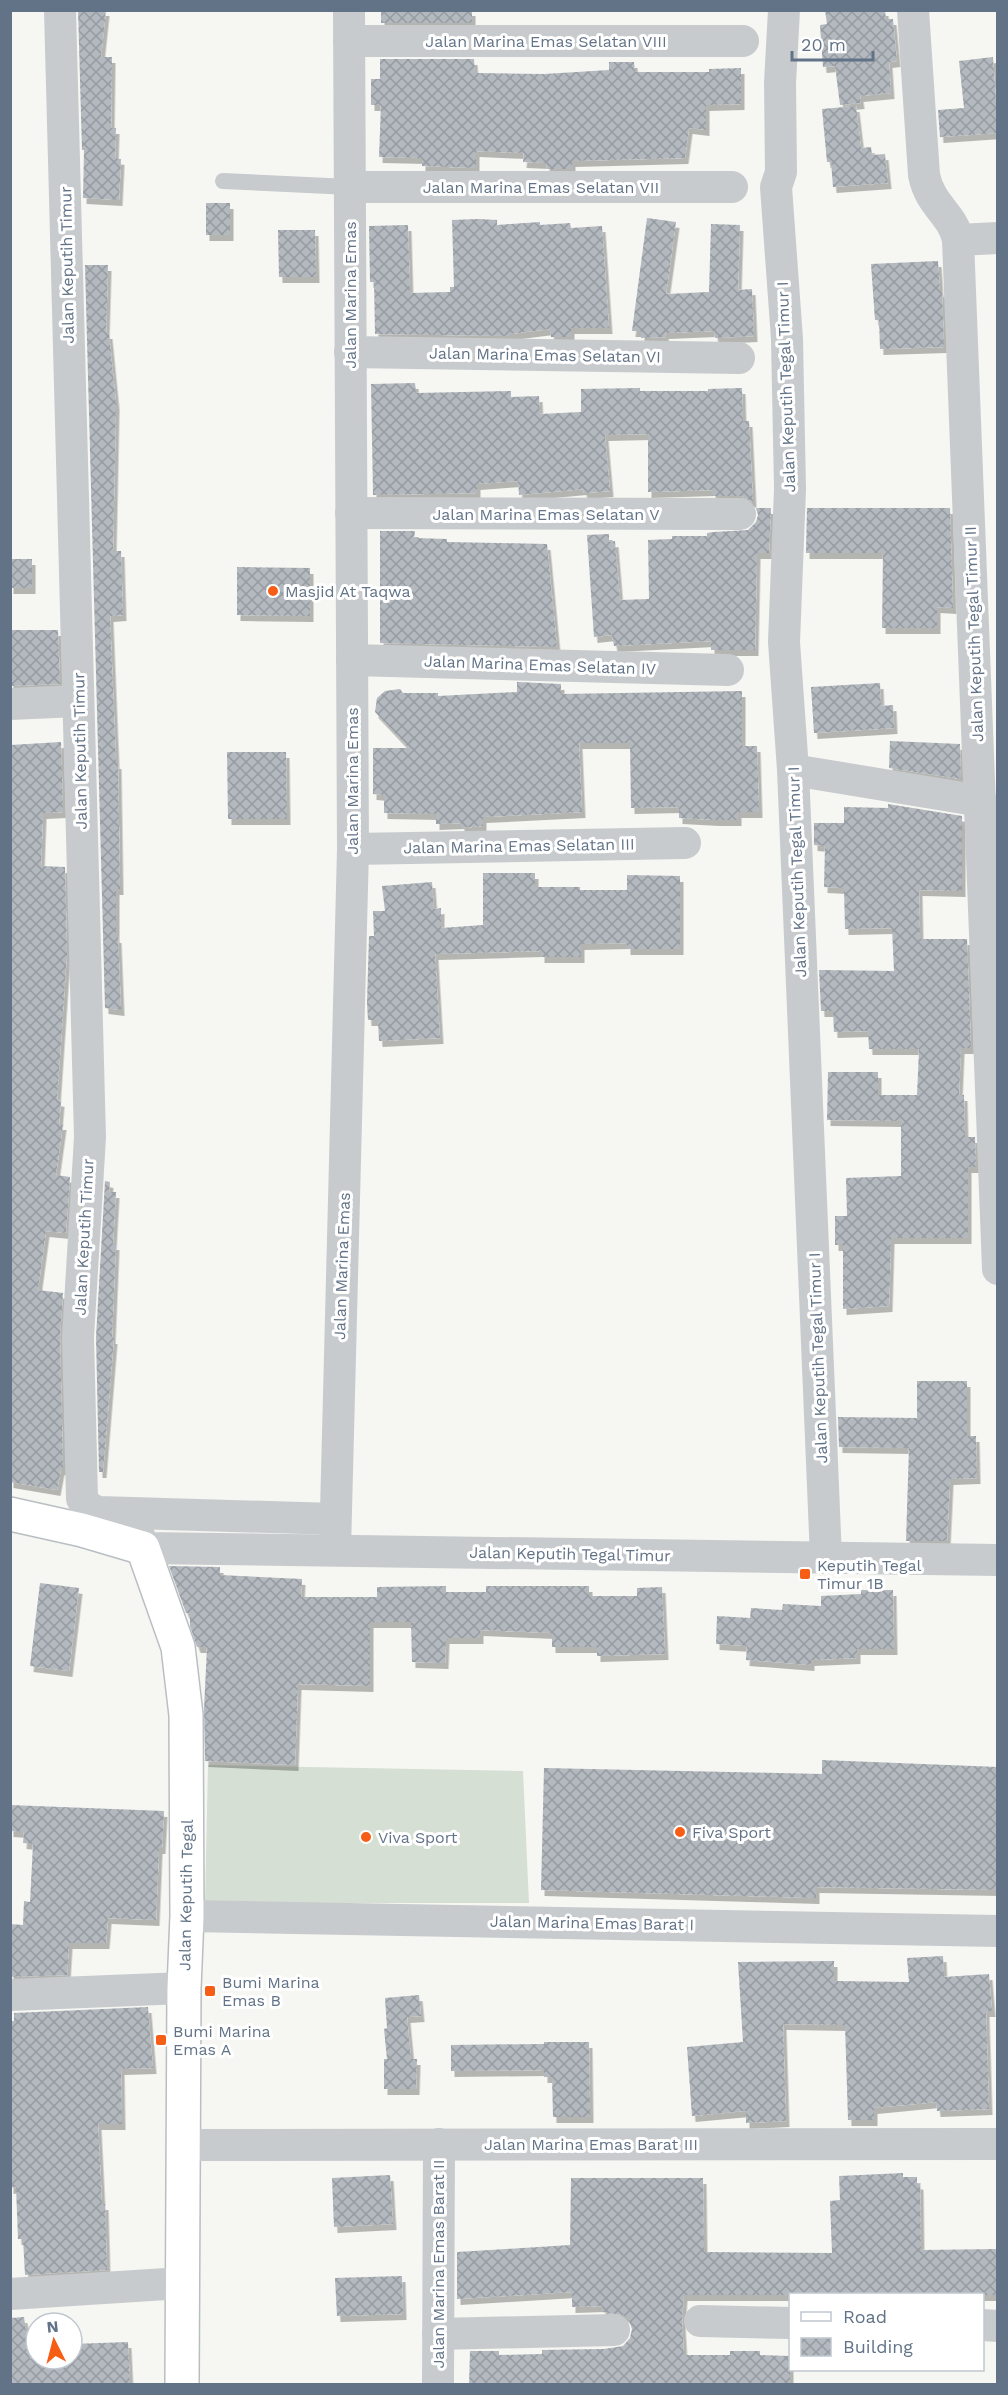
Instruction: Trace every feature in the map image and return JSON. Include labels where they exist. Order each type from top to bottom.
[{"type":"main road","points":[[10,1514],[82,1530],[143,1548]]},
{"type":"main road","name":"Jalan Keputih Tegal","points":[[143,1548],[173,1628],[181,1662],[186,1715],[187,1916],[184,1988],[182,2385]]},
{"type":"street","name":"Jalan Keputih Timur","points":[[60,10],[90,1137],[78,1337],[81,1491],[82,1499],[94,1510],[132,1514]]},
{"type":"street","name":"Jalan Keputih Tegal Timur I","points":[[784,10],[781,43],[781,172],[776,186],[787,339],[790,489],[784,642],[793,770],[826,1558]]},
{"type":"street","name":"Jalan Keputih Tegal Timur II","points":[[913,10],[924,175],[930,195],[953,224],[958,240],[998,1269]]},
{"type":"street","name":"Jalan Marina Emas Selatan VIII","points":[[349,26],[743,41]]},
{"type":"street","name":"Jalan Marina Emas","points":[[335,1550],[353,849],[349,26]]},
{"type":"street","name":"Jalan Marina Emas Selatan VII","points":[[350,186],[732,187]]},
{"type":"street","points":[[958,240],[998,238]]},
{"type":"street","name":"Jalan Marina Emas Selatan VI","points":[[351,352],[739,358]]},
{"type":"street","name":"Jalan Marina Emas Selatan V","points":[[351,513],[740,514]]},
{"type":"street","name":"Jalan Marina Emas Selatan IV","points":[[352,660],[728,670]]},
{"type":"street","points":[[10,704],[78,701]]},
{"type":"street","points":[[793,770],[981,801]]},
{"type":"street","name":"Jalan Marina Emas Selatan III","points":[[353,849],[685,843]]},
{"type":"street","points":[[143,1548],[132,1514],[335,1520]]},
{"type":"street","name":"Jalan Keputih Tegal Timur","points":[[143,1548],[998,1560]]},
{"type":"street","name":"Jalan Marina Emas Barat I","points":[[187,1916],[998,1931]]},
{"type":"street","points":[[10,1995],[184,1988]]},
{"type":"street","name":"Jalan Marina Emas Barat II","points":[[438,2385],[439,2144]]},
{"type":"street","name":"Jalan Marina Emas Barat III","points":[[184,2145],[998,2144]]},
{"type":"street","points":[[10,2294],[182,2283]]},
{"type":"street","points":[[700,2321],[789,2323]]},
{"type":"street","points":[[438,2334],[614,2330]]},
{"type":"lane","points":[[223,181],[350,186]]},
{"type":"shaded area","name":"Viva Sport","points":[[208,1765],[523,1771],[529,1903],[205,1903]]},
{"type":"building","points":[[78,10],[106,10],[101,57],[112,57],[111,128],[116,128],[115,158],[121,159],[119,200],[83,198],[84,150],[82,150]]},
{"type":"building","points":[[389,10],[472,10],[472,23],[381,23],[381,12]]},
{"type":"building","points":[[825,10],[885,10],[886,19],[893,19],[897,61],[889,62],[891,93],[860,96],[861,103],[840,105],[835,66],[823,67],[820,25],[827,24]]},
{"type":"building","points":[[993,57],[998,133],[940,137],[938,110],[964,108],[959,61]]},
{"type":"building","points":[[380,59],[474,59],[475,73],[544,74],[609,70],[609,62],[634,62],[635,72],[709,72],[709,69],[741,68],[741,104],[706,105],[706,130],[689,128],[685,158],[572,161],[572,169],[547,169],[546,163],[523,162],[524,153],[476,151],[476,168],[422,166],[422,158],[379,157],[381,105],[371,105],[371,79],[380,79]]},
{"type":"building","points":[[856,106],[861,148],[871,147],[872,155],[885,154],[888,183],[833,187],[831,162],[827,162],[822,109]]},
{"type":"building","points":[[206,203],[230,203],[230,235],[206,235]]},
{"type":"building","points":[[647,218],[676,222],[666,294],[709,292],[711,224],[740,225],[738,290],[752,289],[754,336],[715,338],[714,331],[665,333],[666,337],[641,338],[641,331],[632,331]]},
{"type":"building","points":[[452,220],[497,220],[497,225],[540,222],[540,225],[570,223],[571,228],[602,226],[609,328],[571,328],[571,337],[551,337],[550,329],[510,334],[510,336],[375,334],[374,282],[370,282],[369,226],[408,225],[410,293],[450,292],[450,287],[454,287]]},
{"type":"building","points":[[278,230],[315,230],[316,277],[279,277]]},
{"type":"building","points":[[938,261],[940,291],[942,291],[944,347],[880,349],[879,320],[875,320],[871,264]]},
{"type":"building","points":[[85,265],[108,265],[106,333],[109,333],[116,404],[113,551],[121,551],[123,615],[110,616],[116,763],[118,763],[120,889],[116,889],[116,937],[118,937],[121,1010],[105,1008]]},
{"type":"building","points":[[415,383],[416,393],[511,391],[511,397],[539,396],[540,414],[581,412],[581,389],[640,388],[640,391],[708,391],[708,389],[742,388],[743,421],[749,421],[753,502],[741,496],[712,496],[712,490],[648,492],[648,434],[605,435],[610,491],[584,493],[583,489],[519,495],[518,481],[477,484],[477,493],[373,495],[371,384]]},
{"type":"building","points":[[756,508],[771,508],[769,553],[757,553],[755,650],[711,650],[711,641],[614,646],[612,635],[594,637],[587,535],[609,534],[609,542],[615,541],[620,600],[649,599],[648,540],[672,539],[672,536],[707,536],[707,533],[748,530],[756,522],[758,515]]},
{"type":"building","points":[[807,508],[950,508],[953,608],[937,607],[937,628],[882,628],[883,553],[806,553]]},
{"type":"building","points":[[380,531],[415,531],[414,538],[447,539],[447,542],[547,544],[557,647],[380,643]]},
{"type":"building","points":[[10,559],[32,559],[32,588],[10,588]]},
{"type":"building","name":"Masjid At Taqwa","points":[[237,567],[310,568],[310,616],[237,615]]},
{"type":"building","points":[[10,630],[58,630],[60,684],[10,686]]},
{"type":"building","points":[[517,682],[561,684],[561,694],[742,691],[742,746],[757,746],[759,812],[738,812],[738,820],[716,820],[679,818],[679,807],[631,808],[630,743],[579,743],[582,812],[483,817],[483,826],[461,828],[461,823],[436,824],[436,814],[384,813],[384,795],[373,794],[373,748],[409,748],[375,712],[377,698],[385,691],[400,689],[403,693],[438,693],[438,696],[517,692]]},
{"type":"building","points":[[880,683],[881,706],[893,705],[894,728],[814,733],[811,687]]},
{"type":"building","points":[[890,741],[960,744],[961,779],[889,768]]},
{"type":"building","points":[[61,742],[63,812],[43,813],[41,866],[65,867],[67,954],[57,1100],[61,1101],[59,1124],[63,1124],[56,1175],[70,1177],[66,1233],[46,1231],[38,1290],[63,1293],[60,1337],[63,1469],[61,1469],[57,1490],[10,1482],[10,745]]},
{"type":"building","points":[[227,752],[286,752],[287,819],[228,819]]},
{"type":"building","points":[[888,804],[962,816],[962,891],[919,890],[920,939],[967,939],[971,1048],[961,1048],[959,1095],[964,1095],[965,1137],[975,1137],[976,1167],[968,1167],[968,1238],[891,1238],[889,1306],[843,1309],[843,1245],[835,1245],[835,1216],[847,1216],[846,1178],[901,1176],[901,1121],[827,1120],[828,1072],[878,1072],[878,1095],[917,1095],[919,1049],[869,1049],[868,1031],[834,1032],[833,1011],[821,1011],[819,970],[894,971],[892,928],[845,929],[844,888],[824,887],[825,846],[814,845],[814,823],[844,823],[844,807],[888,808]]},
{"type":"building","points":[[483,873],[535,873],[535,887],[580,887],[580,890],[627,890],[627,875],[680,876],[680,949],[627,949],[627,943],[581,944],[581,957],[541,957],[541,951],[435,954],[440,1038],[379,1041],[378,1020],[368,1020],[367,1003],[369,936],[374,936],[373,911],[385,911],[382,886],[432,882],[434,909],[441,908],[441,928],[483,925]]},
{"type":"building","points":[[105,1181],[110,1182],[109,1192],[116,1192],[113,1244],[116,1244],[112,1338],[114,1338],[103,1472],[99,1472],[96,1337]]},
{"type":"building","points":[[917,1381],[967,1381],[967,1436],[976,1436],[977,1478],[950,1479],[947,1541],[906,1541],[909,1448],[839,1447],[838,1417],[917,1418]]},
{"type":"building","points":[[169,1566],[220,1567],[220,1575],[302,1579],[301,1597],[377,1597],[377,1587],[446,1586],[446,1592],[486,1592],[486,1586],[589,1586],[589,1596],[637,1596],[637,1588],[662,1587],[665,1654],[597,1656],[597,1647],[552,1647],[552,1633],[480,1630],[480,1638],[446,1638],[445,1663],[412,1662],[411,1622],[370,1622],[370,1686],[298,1684],[295,1765],[205,1761],[204,1709],[207,1647],[197,1647],[190,1626],[190,1613],[186,1613]]},
{"type":"building","points":[[40,1583],[79,1588],[69,1671],[30,1666]]},
{"type":"building","points":[[861,1590],[893,1590],[894,1649],[857,1649],[857,1658],[811,1660],[811,1665],[746,1660],[747,1646],[716,1644],[717,1616],[750,1618],[751,1608],[782,1610],[783,1604],[821,1606],[821,1596],[861,1594]]},
{"type":"building","points":[[822,1760],[998,1767],[998,1890],[816,1887],[816,1898],[541,1890],[544,1768],[822,1774]]},
{"type":"building","points":[[10,1805],[164,1811],[162,1848],[159,1848],[156,1920],[108,1918],[106,1943],[69,1943],[67,1975],[10,1977],[10,1924],[23,1925],[24,1901],[30,1902],[33,1844],[23,1843],[24,1832],[10,1831]]},
{"type":"building","points":[[943,1956],[944,1977],[989,1974],[992,2011],[986,2011],[989,2109],[937,2111],[936,2102],[874,2108],[874,2120],[848,2120],[845,2025],[783,2024],[786,2121],[746,2123],[746,2111],[692,2116],[687,2047],[743,2042],[738,1962],[834,1961],[834,1981],[909,1982],[907,1958]]},
{"type":"building","points":[[419,1995],[421,2016],[407,2017],[411,2059],[417,2059],[416,2089],[384,2089],[384,2059],[387,2059],[384,2029],[387,2028],[385,1998]]},
{"type":"building","points":[[148,2007],[153,2068],[121,2069],[122,2124],[98,2124],[102,2204],[105,2204],[107,2270],[25,2275],[23,2239],[18,2239],[16,2187],[10,2188],[10,2021],[14,2021],[14,2013]]},
{"type":"building","points":[[544,2042],[589,2042],[590,2117],[553,2117],[552,2077],[544,2077],[544,2070],[451,2071],[451,2045],[544,2044]]},
{"type":"building","points":[[903,2173],[903,2177],[917,2177],[917,2183],[920,2184],[921,2250],[998,2249],[998,2295],[984,2295],[984,2293],[789,2293],[789,2295],[684,2295],[682,2321],[684,2355],[730,2355],[730,2351],[760,2351],[760,2355],[789,2356],[790,2385],[469,2385],[470,2351],[499,2351],[499,2355],[542,2354],[542,2350],[604,2349],[623,2346],[630,2338],[632,2329],[629,2320],[623,2315],[602,2312],[602,2306],[572,2307],[572,2292],[457,2299],[457,2252],[570,2245],[571,2178],[703,2178],[704,2252],[832,2253],[830,2201],[840,2200],[839,2176]]},
{"type":"building","points":[[390,2175],[393,2224],[334,2227],[332,2178]]},
{"type":"building","points":[[402,2276],[403,2314],[337,2316],[335,2278]]},
{"type":"building","points":[[24,2317],[24,2371],[84,2371],[84,2344],[128,2342],[130,2385],[10,2385],[10,2318]]},
{"type":"place","name":"Masjid At Taqwa","points":[[273,591]]},
{"type":"place","name":"Keputih Tegal Timur 1B","points":[[805,1574]]},
{"type":"place","name":"Fiva Sport","points":[[680,1832]]},
{"type":"place","name":"Viva Sport","points":[[366,1837]]},
{"type":"place","name":"Bumi Marina Emas B","points":[[210,1991]]},
{"type":"place","name":"Bumi Marina Emas A","points":[[161,2040]]}]
